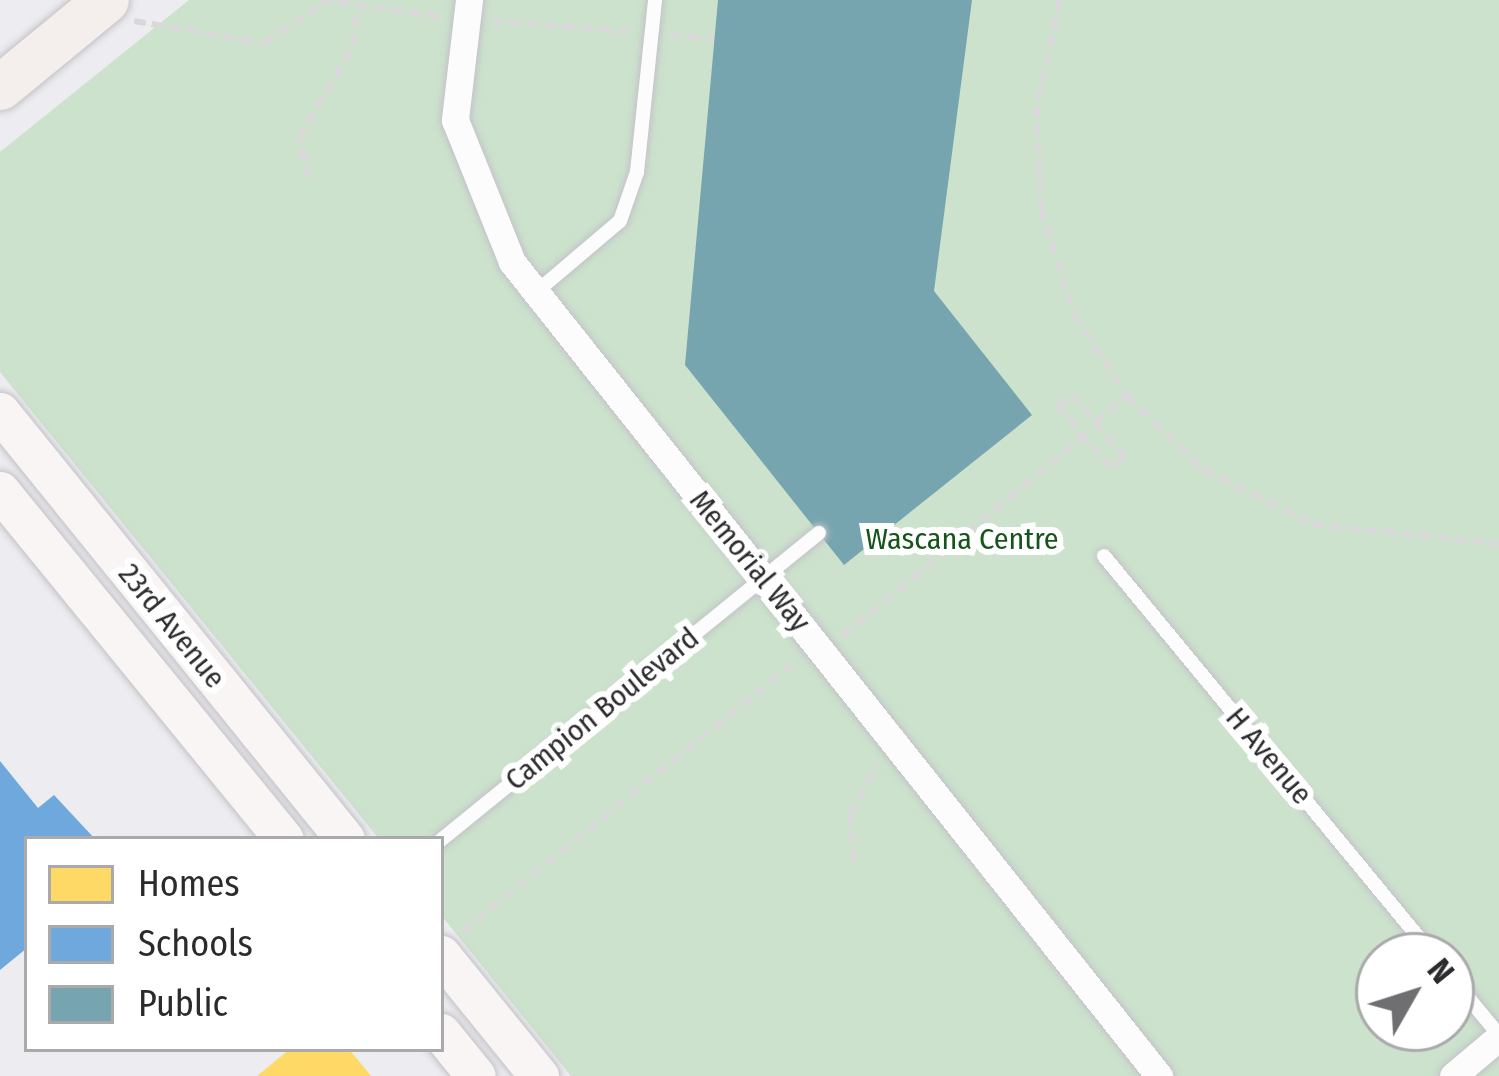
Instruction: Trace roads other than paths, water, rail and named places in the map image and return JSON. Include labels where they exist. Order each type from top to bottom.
[{"type":"main road","points":[[0,87],[97,7]]},
{"type":"main road","name":"23rd Avenue","points":[[0,412],[343,836]]},
{"type":"main road","name":"23rd Avenue","points":[[0,490],[282,836]]},
{"type":"main road","points":[[444,956],[539,1076]]},
{"type":"main road","points":[[444,1037],[476,1076]]},
{"type":"street","name":"Memorial Way","points":[[466,10],[454,96],[466,167],[535,293],[766,580],[813,652],[1144,1046],[1159,1076]]},
{"type":"street","points":[[1453,1076],[1499,1036]]},
{"type":"street","points":[[1144,1046],[1175,1076]]},
{"type":"lane","points":[[535,293],[620,221],[637,172],[656,0]]},
{"type":"lane","name":"Campion Boulevard","points":[[444,838],[819,533]]},
{"type":"lane","name":"H Avenue","points":[[1103,556],[1414,932]]},
{"type":"lane","points":[[1475,1006],[1499,1036]]},
{"type":"park label","name":"Wascana Centre","points":[[962,539]]}]
